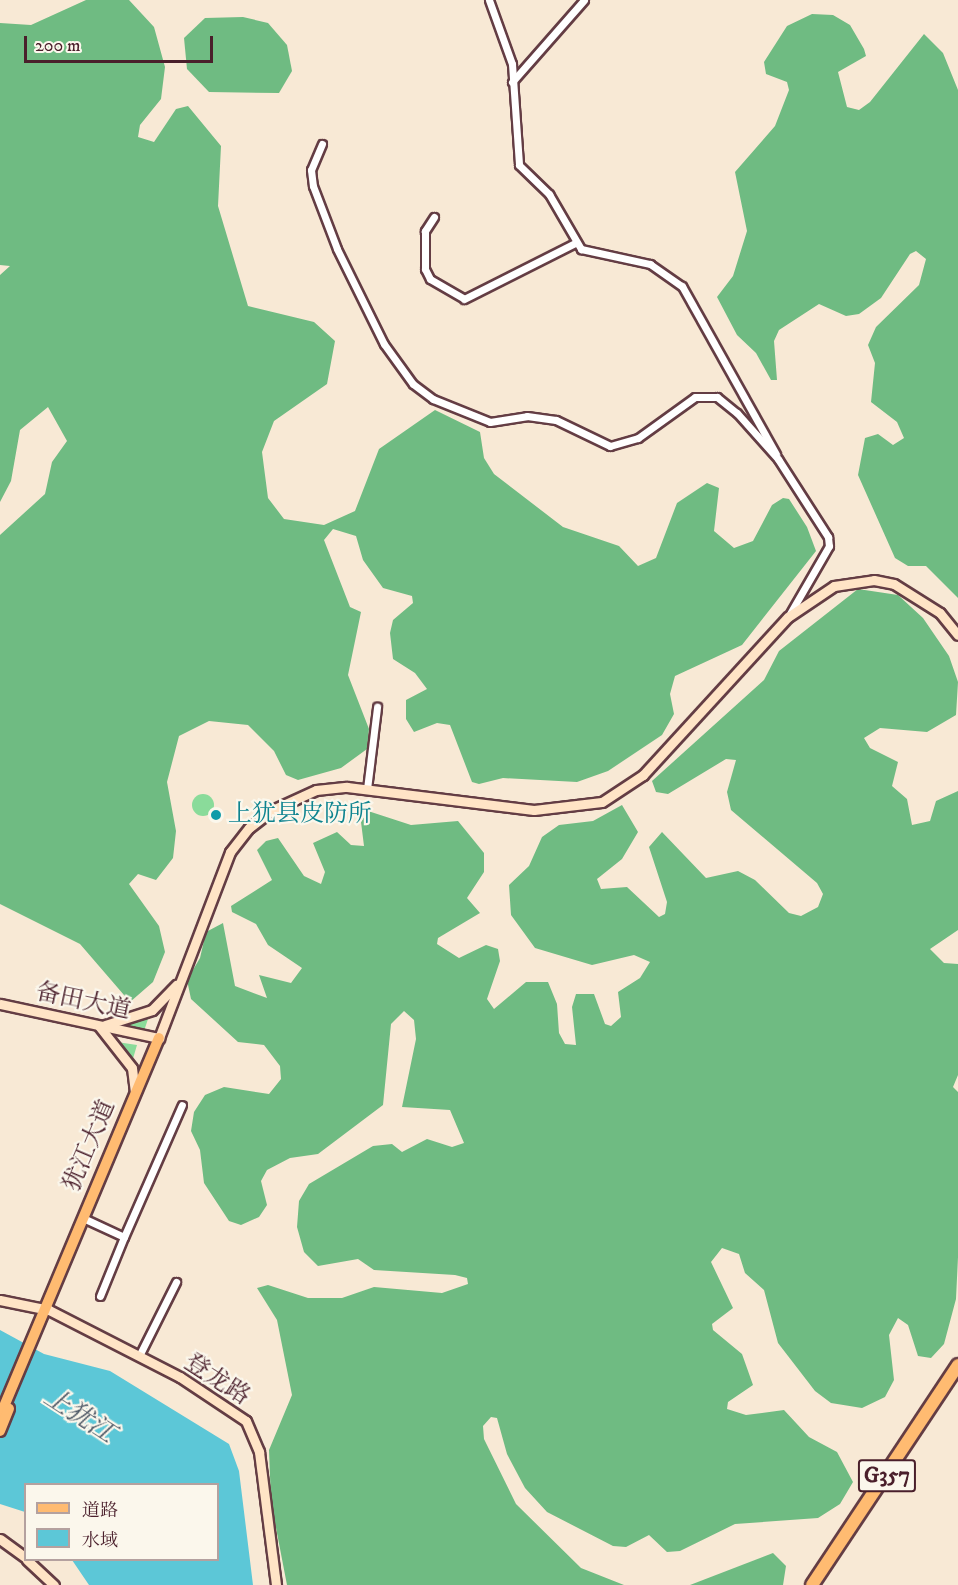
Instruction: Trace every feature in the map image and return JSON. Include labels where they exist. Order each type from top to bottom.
[{"type":"highway","name":"G357","points":[[812,1585],[958,1365]]},
{"type":"highway","name":"G357","points":[[822,1585],[958,1380]]},
{"type":"main road","points":[[159,1038],[230,852],[249,828],[296,796],[336,788],[367,789],[534,810],[602,802],[643,775],[788,617],[834,586],[874,580],[918,595],[958,635]]},
{"type":"main road","points":[[135,1093],[132,1068],[99,1026],[152,1010],[181,979]]},
{"type":"main road","name":"备田大道","points":[[0,1004],[159,1038]]},
{"type":"main road","name":"犹江大道","points":[[39,1327],[61,1269],[159,1038]]},
{"type":"main road","name":"登龙路","points":[[0,1300],[46,1310],[139,1356],[215,1397],[250,1428],[259,1452],[276,1585]]},
{"type":"main road","points":[[0,1416],[39,1327]]},
{"type":"main road","points":[[0,1431],[39,1327]]},
{"type":"main road","points":[[0,1539],[24,1557]]},
{"type":"main road","points":[[28,1561],[54,1585]]},
{"type":"street","points":[[489,0],[509,50],[519,165],[549,194],[575,243],[586,253],[650,264],[682,286],[778,459],[823,526],[829,546],[788,617]]},
{"type":"street","points":[[512,82],[584,0]]},
{"type":"street","points":[[322,144],[311,170],[329,231],[373,326],[423,392],[481,420],[556,420],[610,446],[652,430],[685,402],[717,397],[778,459]]},
{"type":"street","points":[[434,217],[424,233],[425,269],[440,287],[464,299],[575,243]]},
{"type":"street","points":[[367,789],[378,707]]},
{"type":"street","points":[[100,1296],[182,1105]]},
{"type":"street","points":[[83,1218],[124,1237]]},
{"type":"street","points":[[139,1356],[176,1282]]},
{"type":"green space","points":[[86,0],[129,0],[154,27],[165,67],[161,99],[140,125],[138,137],[154,142],[176,109],[188,106],[221,146],[218,206],[248,306],[314,322],[335,341],[327,384],[274,421],[262,452],[268,498],[284,519],[324,525],[355,511],[379,449],[435,410],[480,432],[484,458],[494,474],[563,527],[619,546],[638,566],[656,558],[677,503],[707,483],[719,488],[714,531],[734,548],[753,541],[772,505],[783,498],[789,499],[807,527],[816,551],[742,645],[675,676],[670,694],[674,714],[662,735],[608,771],[577,782],[503,778],[479,784],[472,782],[450,725],[437,723],[414,732],[406,719],[406,700],[427,689],[415,673],[393,659],[390,633],[393,620],[413,603],[412,596],[383,588],[363,560],[356,536],[333,529],[324,540],[350,607],[361,612],[348,675],[369,729],[367,749],[341,768],[298,780],[286,775],[274,751],[248,725],[209,721],[179,736],[167,782],[176,831],[173,858],[156,880],[138,874],[129,884],[159,926],[165,952],[153,982],[130,1002],[80,944],[0,904],[0,535],[45,494],[52,462],[67,441],[48,407],[20,430],[11,481],[0,502],[0,275],[10,266],[0,265],[0,23],[31,25]]},
{"type":"green space","points":[[812,14],[833,15],[850,25],[864,49],[866,56],[838,72],[847,107],[859,110],[870,102],[924,34],[943,53],[958,90],[958,598],[926,566],[908,566],[895,558],[858,475],[865,438],[878,434],[893,445],[904,438],[897,422],[871,402],[875,363],[868,345],[876,327],[919,285],[926,259],[916,251],[910,254],[881,298],[859,314],[846,316],[819,304],[779,330],[774,341],[777,380],[771,380],[756,353],[737,335],[717,297],[733,276],[747,231],[735,172],[775,126],[789,90],[787,82],[766,74],[764,62],[787,26]]},
{"type":"green space","points":[[243,17],[268,23],[287,45],[292,71],[279,93],[209,92],[187,69],[184,38],[205,18]]},
{"type":"green space","points":[[858,589],[898,595],[923,618],[949,656],[958,682],[956,715],[927,732],[880,728],[864,738],[870,748],[898,762],[892,786],[907,799],[912,825],[930,821],[936,801],[958,791],[958,930],[930,949],[944,963],[958,964],[958,1075],[953,1087],[958,1092],[958,1257],[956,1299],[944,1344],[931,1358],[918,1356],[908,1325],[898,1318],[889,1335],[894,1380],[885,1397],[862,1408],[831,1403],[815,1391],[778,1343],[764,1290],[745,1273],[739,1254],[722,1248],[711,1262],[733,1308],[712,1324],[713,1330],[742,1354],[753,1385],[728,1402],[727,1409],[746,1415],[784,1410],[809,1437],[837,1452],[853,1482],[840,1504],[818,1518],[735,1524],[680,1551],[667,1552],[649,1535],[626,1547],[613,1546],[547,1512],[525,1488],[507,1454],[497,1418],[491,1417],[483,1426],[484,1439],[516,1504],[581,1568],[624,1585],[287,1585],[271,1502],[269,1450],[292,1395],[277,1320],[257,1288],[268,1285],[308,1298],[342,1298],[374,1287],[442,1293],[468,1284],[467,1278],[455,1275],[374,1270],[358,1259],[318,1266],[304,1252],[297,1227],[299,1201],[309,1184],[373,1146],[392,1144],[402,1152],[427,1139],[452,1147],[464,1143],[450,1110],[402,1107],[416,1039],[414,1020],[404,1011],[391,1024],[383,1105],[318,1154],[290,1158],[267,1170],[261,1181],[267,1205],[259,1217],[241,1225],[229,1221],[204,1183],[200,1150],[191,1131],[194,1112],[205,1095],[224,1087],[269,1094],[281,1079],[280,1066],[264,1045],[238,1042],[191,999],[187,980],[200,958],[206,932],[223,923],[235,986],[267,998],[259,975],[291,983],[302,968],[268,945],[256,924],[232,912],[231,906],[272,880],[257,850],[266,841],[278,838],[304,876],[321,884],[325,872],[313,843],[337,832],[351,845],[364,846],[361,822],[368,811],[411,825],[458,821],[484,853],[484,872],[467,898],[480,913],[438,938],[437,944],[459,958],[486,945],[498,949],[500,961],[487,999],[494,1009],[526,982],[548,982],[557,1004],[559,1033],[565,1044],[576,1045],[572,1007],[576,994],[594,994],[605,1024],[611,1026],[621,1017],[618,992],[640,978],[650,962],[634,955],[592,965],[535,948],[511,915],[509,885],[529,866],[542,837],[559,825],[593,821],[622,805],[638,832],[622,859],[597,879],[601,889],[627,887],[659,917],[665,914],[667,902],[649,847],[662,832],[706,878],[738,871],[755,880],[789,913],[801,916],[818,907],[823,894],[817,883],[731,810],[727,792],[736,760],[726,759],[668,794],[656,792],[652,781],[764,680],[779,651]]},
{"type":"green space","points":[[203,794],[211,797],[214,805],[211,813],[203,816],[195,813],[192,805],[195,797]]},
{"type":"green space","points":[[150,1013],[144,1031],[123,1025],[138,1020]]},
{"type":"green space","points":[[117,1042],[137,1045],[132,1062],[126,1053]]},
{"type":"green space","points":[[773,1553],[786,1566],[783,1585],[690,1585]]},
{"type":"water","name":"上犹江","points":[[0,1330],[44,1354],[110,1371],[229,1444],[239,1471],[253,1585],[89,1585],[73,1561],[219,1561],[219,1483],[24,1483],[24,1512],[0,1504]]},
{"type":"place","name":"上犹县皮防所","points":[[216,815]]}]
